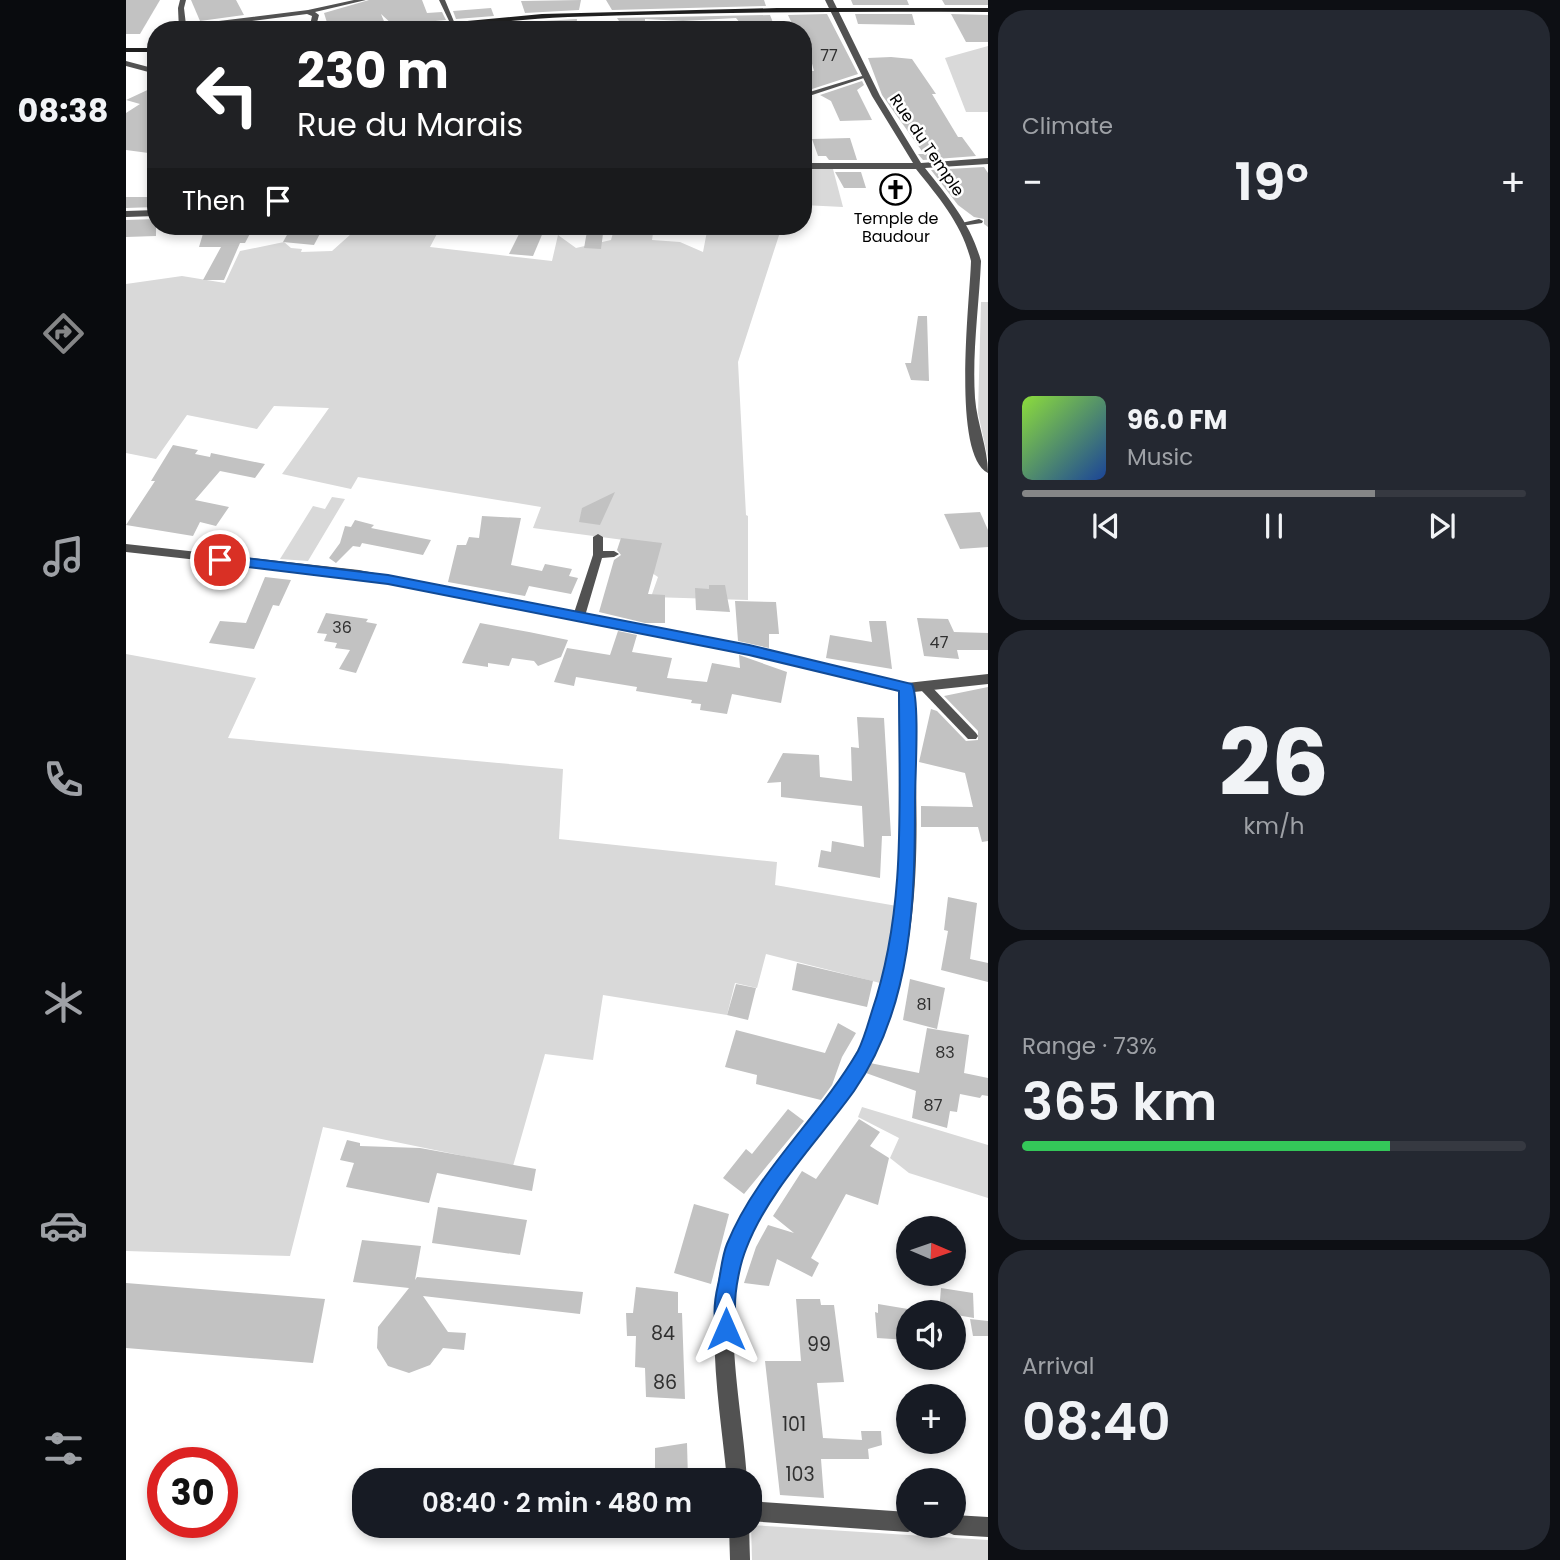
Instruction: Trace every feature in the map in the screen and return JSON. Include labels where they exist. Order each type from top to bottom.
[{"type":"main road","points":[[481,21],[577,14],[830,4],[988,10]]},
{"type":"main road","points":[[126,50],[147,50]]},
{"type":"street","name":"Rue du Temple","points":[[830,4],[864,77],[918,166],[961,224],[976,261],[972,413],[976,443],[988,470]]},
{"type":"street","points":[[126,63],[147,69]]},
{"type":"street","points":[[812,166],[918,166],[988,160]]},
{"type":"street","points":[[126,214],[147,213]]},
{"type":"street","points":[[126,548],[359,574],[579,616],[915,687],[988,679]]},
{"type":"street","points":[[736,1468],[724,1304],[733,1258],[752,1214],[849,1083],[868,1050],[882,1016],[904,923],[915,687]]},
{"type":"street","points":[[762,1512],[896,1521]]},
{"type":"street","points":[[966,1526],[988,1527]]},
{"type":"street","points":[[739,1538],[740,1560]]},
{"type":"lane","points":[[182,21],[180,11],[183,0]]},
{"type":"lane","points":[[242,21],[308,12],[363,0]]},
{"type":"lane","points":[[442,0],[452,21]]},
{"type":"lane","points":[[308,12],[316,15],[314,21]]},
{"type":"lane","points":[[812,93],[864,77]]},
{"type":"lane","points":[[961,224],[979,221]]},
{"type":"lane","points":[[579,616],[597,555],[598,537]]},
{"type":"lane","points":[[597,555],[614,554]]},
{"type":"lane","points":[[915,687],[972,736]]},
{"type":"shaded area","points":[[988,46],[988,112],[966,112],[945,58]]},
{"type":"shaded area","points":[[812,169],[833,169],[843,207],[812,205]]},
{"type":"shaded area","points":[[350,235],[436,235],[430,247],[552,261],[558,235],[576,248],[611,240],[612,235],[653,235],[652,240],[680,242],[703,252],[706,235],[779,235],[738,362],[748,516],[748,600],[651,597],[658,577],[649,571],[654,544],[533,528],[541,507],[358,477],[351,489],[282,474],[329,408],[274,406],[257,429],[187,415],[156,459],[126,453],[126,284],[182,276],[225,283],[240,251],[284,242],[291,248],[302,249],[301,252],[332,251]]},
{"type":"shaded area","points":[[981,302],[988,302],[988,459],[978,413]]},
{"type":"shaded area","points":[[332,497],[345,499],[308,561],[280,559],[313,506],[325,509]]},
{"type":"shaded area","points":[[126,654],[256,678],[228,738],[563,769],[559,839],[777,862],[775,885],[897,906],[884,984],[766,954],[757,988],[735,983],[727,1015],[603,995],[593,1060],[545,1054],[513,1166],[323,1127],[290,1256],[126,1251]]},
{"type":"shaded area","points":[[862,1107],[988,1145],[988,1198],[909,1173],[890,1158],[899,1138],[858,1117]]},
{"type":"shaded area","points":[[762,1526],[896,1534],[896,1538],[988,1540],[988,1560],[752,1560],[751,1538],[762,1538]]},
{"type":"building","points":[[126,0],[160,0],[140,34],[126,34]]},
{"type":"building","points":[[191,0],[236,0],[244,15],[200,21]]},
{"type":"building","points":[[369,0],[422,0],[427,13],[442,12],[446,20],[389,21],[381,14],[384,21],[326,21],[324,13]]},
{"type":"building","points":[[581,0],[579,10],[525,13],[521,1]]},
{"type":"building","points":[[606,0],[764,0],[766,6],[612,10]]},
{"type":"building","points":[[851,0],[907,0],[909,5],[853,5]]},
{"type":"building","points":[[942,0],[988,0],[988,5],[945,5]]},
{"type":"building","points":[[491,8],[494,16],[456,19],[453,11]]},
{"type":"building","points":[[827,14],[858,74],[812,89],[812,21],[791,21],[788,15]]},
{"type":"building","points":[[855,14],[912,14],[915,25],[858,24]]},
{"type":"building","points":[[951,14],[988,15],[988,42],[966,42]]},
{"type":"building","points":[[770,15],[772,21],[738,21],[736,18],[619,21],[617,18]]},
{"type":"building","points":[[577,19],[577,21],[544,21]]},
{"type":"building","points":[[868,58],[912,59],[936,94],[932,94],[958,137],[962,137],[976,156],[923,160],[918,154],[924,154],[882,95]]},
{"type":"building","points":[[862,81],[864,85],[857,90],[872,120],[840,121],[831,101],[820,95]]},
{"type":"building","points":[[147,90],[147,153],[126,150],[126,113],[140,104],[126,100]]},
{"type":"building","points":[[850,138],[857,160],[829,160],[826,156],[818,156],[812,139]]},
{"type":"building","points":[[984,167],[988,173],[988,227],[984,224],[984,219],[974,217],[958,205],[931,170]]},
{"type":"building","points":[[835,172],[861,172],[866,188],[844,188]]},
{"type":"building","points":[[126,197],[147,197],[147,207],[126,208]]},
{"type":"building","points":[[147,219],[147,235],[156,236],[126,237],[126,220]]},
{"type":"building","points":[[203,235],[249,235],[245,243],[240,243],[224,280],[203,280],[221,247],[199,247]]},
{"type":"building","points":[[287,235],[319,235],[314,245],[283,242]]},
{"type":"building","points":[[518,235],[542,235],[533,256],[509,254]]},
{"type":"building","points":[[586,235],[603,235],[601,249],[584,248]]},
{"type":"building","points":[[918,316],[927,316],[929,381],[911,380],[905,363],[911,363]]},
{"type":"building","points":[[173,445],[198,450],[195,454],[210,457],[211,453],[265,464],[255,478],[220,471],[195,500],[229,507],[216,526],[200,522],[193,536],[126,525],[155,481],[151,481]]},
{"type":"building","points":[[615,492],[600,525],[579,522],[582,508]]},
{"type":"building","points":[[980,512],[988,530],[988,547],[960,549],[944,514]]},
{"type":"building","points":[[482,516],[521,518],[511,565],[542,571],[545,564],[572,569],[569,576],[578,578],[571,594],[529,586],[525,596],[448,582],[457,545],[466,545],[469,537],[479,538]]},
{"type":"building","points":[[355,520],[374,525],[371,528],[431,540],[423,555],[362,543],[360,547],[353,546],[336,563],[329,558],[340,543],[345,526],[351,527]]},
{"type":"building","points":[[621,538],[662,543],[648,594],[665,595],[665,623],[645,623],[599,612],[614,560],[621,555],[617,550]]},
{"type":"building","points":[[265,577],[291,580],[279,606],[273,605],[254,649],[209,643],[220,621],[246,623]]},
{"type":"building","points":[[709,585],[725,585],[730,612],[696,610],[695,588],[709,589]]},
{"type":"building","points":[[735,601],[776,602],[779,634],[769,634],[769,648],[738,641]]},
{"type":"building","points":[[326,613],[368,619],[366,622],[377,624],[356,673],[339,669],[350,650],[335,648],[337,643],[324,641],[327,634],[317,633]]},
{"type":"building","points":[[917,618],[948,619],[954,632],[988,633],[988,650],[957,650],[959,659],[924,656]]},
{"type":"building","points":[[869,621],[886,621],[892,669],[826,658],[830,635],[872,642]]},
{"type":"building","points":[[480,623],[568,640],[561,657],[538,666],[534,661],[512,658],[509,666],[488,663],[488,667],[462,663]]},
{"type":"building","points":[[618,631],[637,635],[632,652],[672,658],[667,678],[707,682],[712,663],[740,668],[739,655],[787,672],[781,703],[732,694],[727,714],[700,710],[701,704],[691,703],[692,700],[636,691],[637,687],[576,677],[574,686],[554,682],[567,648],[610,655]]},
{"type":"building","points":[[988,687],[988,841],[982,842],[978,827],[921,827],[921,806],[973,807],[965,773],[919,762],[931,709],[937,711],[966,741],[978,740],[978,731],[944,696]]},
{"type":"building","points":[[857,717],[884,718],[891,836],[882,836],[880,878],[818,867],[821,850],[831,852],[832,841],[864,847],[862,806],[781,797],[781,782],[767,783],[783,753],[819,755],[820,777],[852,781],[851,747],[859,748]]},
{"type":"building","points":[[948,897],[977,903],[970,959],[988,963],[988,982],[941,970],[948,931],[944,930]]},
{"type":"building","points":[[797,963],[873,981],[867,1007],[792,990]]},
{"type":"building","points":[[910,979],[945,988],[937,1029],[903,1020]]},
{"type":"building","points":[[736,984],[756,988],[748,1020],[727,1015]]},
{"type":"building","points":[[838,1023],[856,1033],[842,1057],[832,1085],[821,1100],[756,1084],[757,1075],[725,1067],[736,1030],[825,1053]]},
{"type":"building","points":[[927,1028],[969,1035],[964,1073],[988,1078],[988,1096],[982,1095],[980,1098],[960,1094],[957,1112],[950,1111],[947,1128],[912,1118],[916,1091],[866,1073],[870,1063],[919,1073]]},
{"type":"building","points":[[788,1109],[804,1121],[744,1194],[723,1178],[746,1149],[752,1154]]},
{"type":"building","points":[[859,1119],[880,1132],[870,1146],[889,1158],[878,1205],[846,1194],[811,1258],[819,1263],[812,1277],[777,1259],[769,1286],[744,1283],[756,1247],[768,1225],[794,1233],[773,1216],[802,1171],[816,1179]]},
{"type":"building","points":[[347,1140],[360,1143],[360,1146],[420,1148],[536,1169],[532,1191],[437,1173],[429,1203],[346,1187],[354,1163],[340,1160]]},
{"type":"building","points":[[694,1204],[729,1214],[711,1284],[674,1273]]},
{"type":"building","points":[[438,1207],[527,1220],[520,1255],[432,1243]]},
{"type":"building","points":[[362,1240],[421,1246],[415,1280],[417,1277],[583,1292],[580,1314],[423,1296],[448,1332],[466,1333],[464,1350],[443,1348],[430,1365],[409,1373],[388,1366],[377,1348],[378,1327],[409,1288],[353,1282]]},
{"type":"building","points":[[126,1283],[325,1299],[313,1363],[126,1348]]},
{"type":"building","points":[[636,1287],[678,1292],[678,1313],[682,1313],[685,1399],[646,1397],[645,1368],[635,1367],[636,1336],[627,1336],[626,1313],[633,1313]]},
{"type":"building","points":[[941,1288],[973,1293],[974,1318],[966,1317],[966,1300],[940,1300]]},
{"type":"building","points":[[796,1299],[820,1299],[821,1305],[834,1305],[844,1382],[817,1383],[823,1438],[862,1440],[861,1431],[881,1431],[882,1445],[868,1449],[869,1459],[821,1459],[824,1498],[780,1495],[765,1361],[801,1361]]},
{"type":"building","points":[[878,1304],[896,1307],[896,1339],[877,1338],[875,1312],[878,1313]]},
{"type":"building","points":[[970,1319],[988,1321],[988,1336],[973,1336]]},
{"type":"building","points":[[687,1443],[688,1468],[655,1468],[655,1448]]},
{"type":"place","name":"Temple de Baudour","points":[[896,189]]},
{"type":"route","points":[[220,560],[359,574],[749,650],[907,688],[906,877],[904,923],[895,970],[882,1016],[868,1050],[849,1083],[747,1223],[736,1247],[724,1304],[726,1329]]}]
